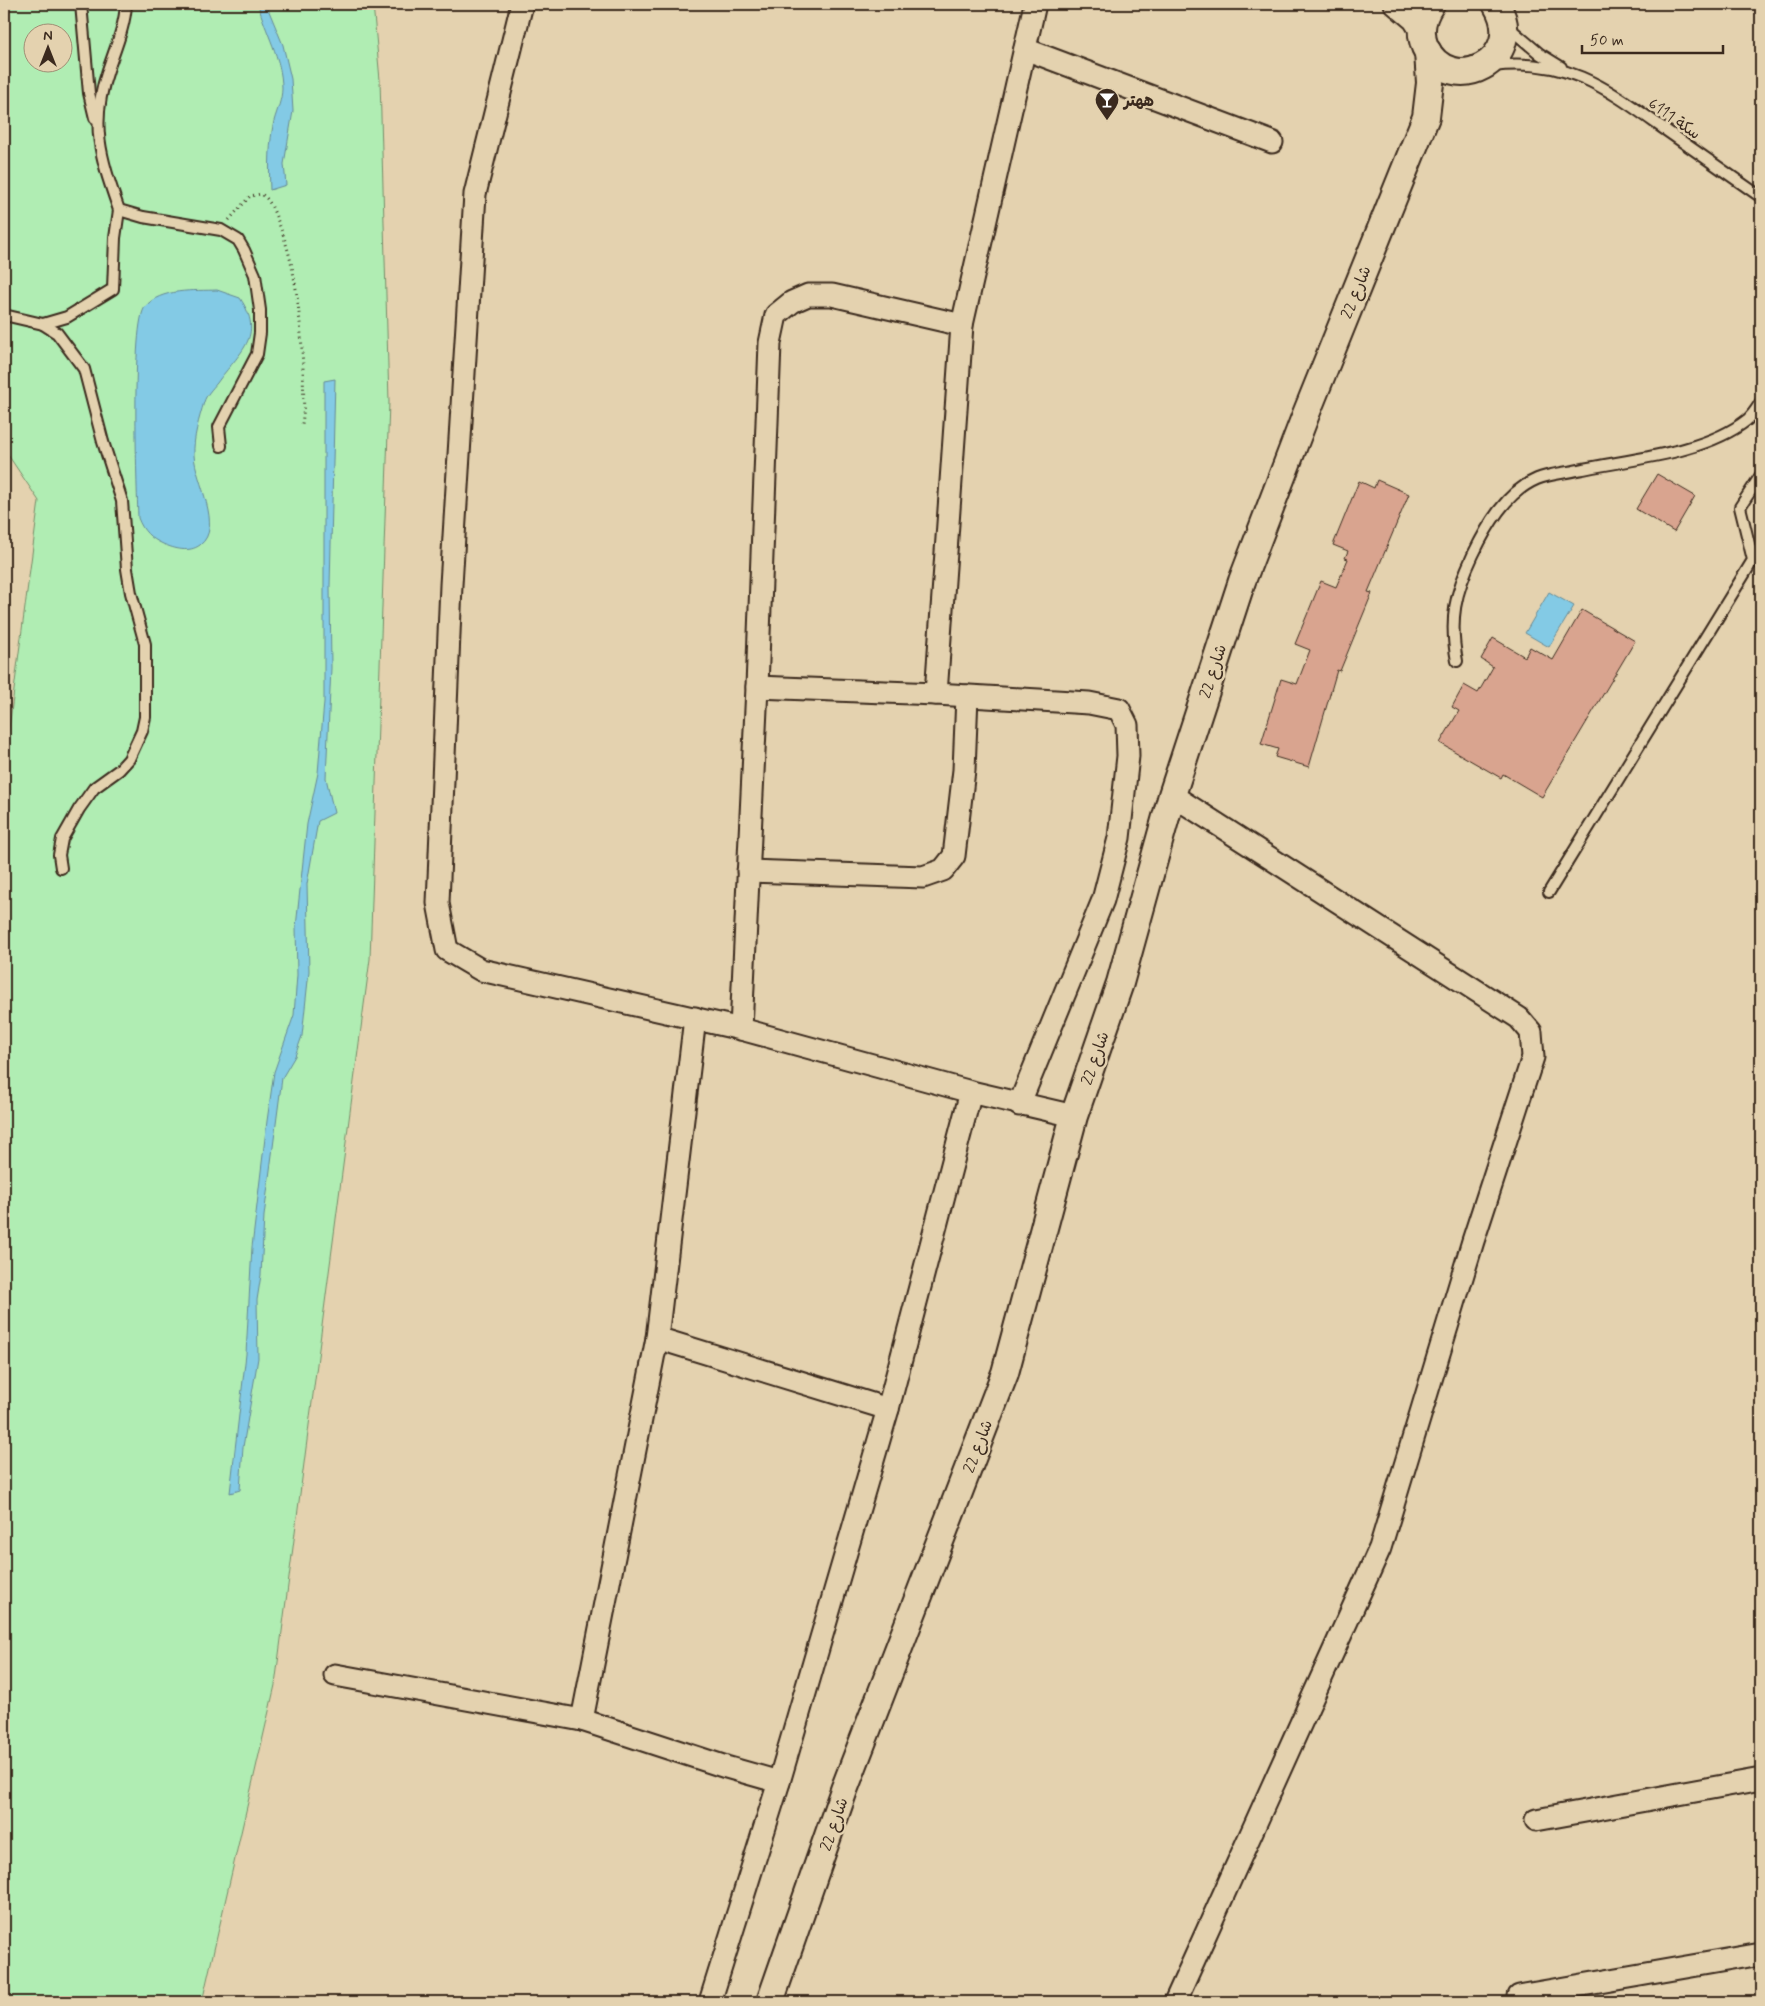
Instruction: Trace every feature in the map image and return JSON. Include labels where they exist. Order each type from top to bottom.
[{"type":"street","points":[[522,4],[475,194],[452,575],[438,903],[447,950],[481,970],[741,1029],[1019,1105],[1074,1116]]},
{"type":"street","points":[[936,694],[962,325],[1035,4]]},
{"type":"street","points":[[1395,4],[1414,20],[1425,42],[1444,67],[1464,72],[1478,69]]},
{"type":"street","points":[[1425,42],[1422,20],[1431,4]]},
{"type":"street","name":"شارع 22","points":[[1426,117],[1478,69],[1491,62],[1502,46],[1501,12]]},
{"type":"street","name":"شارع 22","points":[[770,2002],[844,1790],[1005,1373],[1074,1116],[1120,983],[1172,795],[1242,581],[1306,414],[1426,117],[1430,83],[1425,42]]},
{"type":"street","points":[[1025,49],[1272,142]]},
{"type":"street","points":[[741,1029],[757,686],[770,342],[776,315],[792,302],[808,295],[832,295],[962,325]]},
{"type":"street","points":[[757,686],[1089,703],[1119,709],[1127,725],[1128,756],[1119,838],[1102,900],[1019,1105]]},
{"type":"street","points":[[748,871],[923,877],[943,870],[954,856],[964,770],[967,696]]},
{"type":"street","points":[[1172,795],[1519,1018],[1531,1032],[1533,1057],[1473,1241],[1380,1548],[1174,2002]]},
{"type":"street","points":[[582,1720],[657,1338],[695,1018]]},
{"type":"street","points":[[710,2002],[779,1782],[888,1409],[971,1092]]},
{"type":"street","points":[[657,1338],[888,1409]]},
{"type":"street","points":[[335,1675],[582,1720],[726,1767],[779,1782]]},
{"type":"street","points":[[1536,1820],[1761,1779]]},
{"type":"street","points":[[1519,1996],[1761,1954]]},
{"type":"lane","points":[[43,324],[67,317],[113,289],[115,238],[119,210],[106,173],[89,93],[81,4]]},
{"type":"lane","points":[[97,129],[100,99],[116,47],[126,4]]},
{"type":"lane","name":"سكة 6111","points":[[1501,12],[1540,54],[1568,72],[1602,86],[1761,197]]},
{"type":"lane","name":"سكة 6111","points":[[1478,69],[1515,63],[1568,72]]},
{"type":"lane","points":[[119,210],[143,217],[221,230],[238,240],[255,275],[260,310],[257,354],[219,427],[222,446]]},
{"type":"lane","points":[[4,315],[43,324],[62,338],[84,369],[103,442],[122,501],[127,569],[131,593],[145,644],[146,665],[142,731],[129,759],[119,770],[94,788],[79,808],[62,839],[59,855],[61,868]]},
{"type":"lane","points":[[1456,661],[1452,634],[1455,606],[1464,574],[1488,524],[1515,493],[1537,479],[1692,447],[1728,431],[1748,419],[1761,402]]},
{"type":"lane","points":[[1549,892],[1753,560],[1740,507],[1761,475]]},
{"type":"path","points":[[221,230],[250,196],[261,194],[269,201],[286,240],[296,286],[302,358],[304,408],[302,424]]},
{"type":"green space","points":[[4,4],[373,4],[380,80],[389,402],[370,959],[275,1685],[202,2002],[4,2002],[4,766],[39,501],[4,449]]},
{"type":"water","points":[[258,4],[266,4],[283,45],[291,79],[293,111],[284,164],[286,185],[270,190],[271,138],[282,88],[279,66]]},
{"type":"water","points":[[217,290],[240,298],[247,312],[250,334],[241,353],[206,397],[195,435],[194,455],[209,515],[207,537],[200,545],[191,549],[177,549],[154,539],[142,527],[138,518],[136,373],[141,320],[145,307],[159,296],[178,292]]},
{"type":"water","points":[[335,379],[330,586],[331,668],[326,778],[334,813],[318,821],[307,884],[309,971],[302,1036],[295,1056],[282,1078],[264,1216],[261,1275],[257,1300],[258,1358],[243,1447],[240,1490],[230,1493],[246,1354],[252,1247],[267,1121],[274,1072],[294,1015],[297,975],[296,927],[307,824],[318,773],[324,702],[324,381]]},
{"type":"water","points":[[1549,592],[1574,606],[1549,647],[1525,633]]},
{"type":"building","points":[[1657,474],[1695,496],[1674,532],[1636,509]]},
{"type":"building","points":[[1377,480],[1409,494],[1368,592],[1372,593],[1340,671],[1337,670],[1309,767],[1275,757],[1278,749],[1261,744],[1281,679],[1297,684],[1310,650],[1295,644],[1321,581],[1336,587],[1348,559],[1345,558],[1348,551],[1333,545],[1359,481],[1374,488]]},
{"type":"building","points":[[1582,610],[1635,641],[1542,797],[1503,774],[1501,778],[1440,743],[1459,711],[1452,707],[1464,685],[1478,693],[1493,667],[1481,659],[1493,638],[1525,657],[1530,647],[1553,660]]},
{"type":"place","name":"ههتر","points":[[1107,121]]}]
